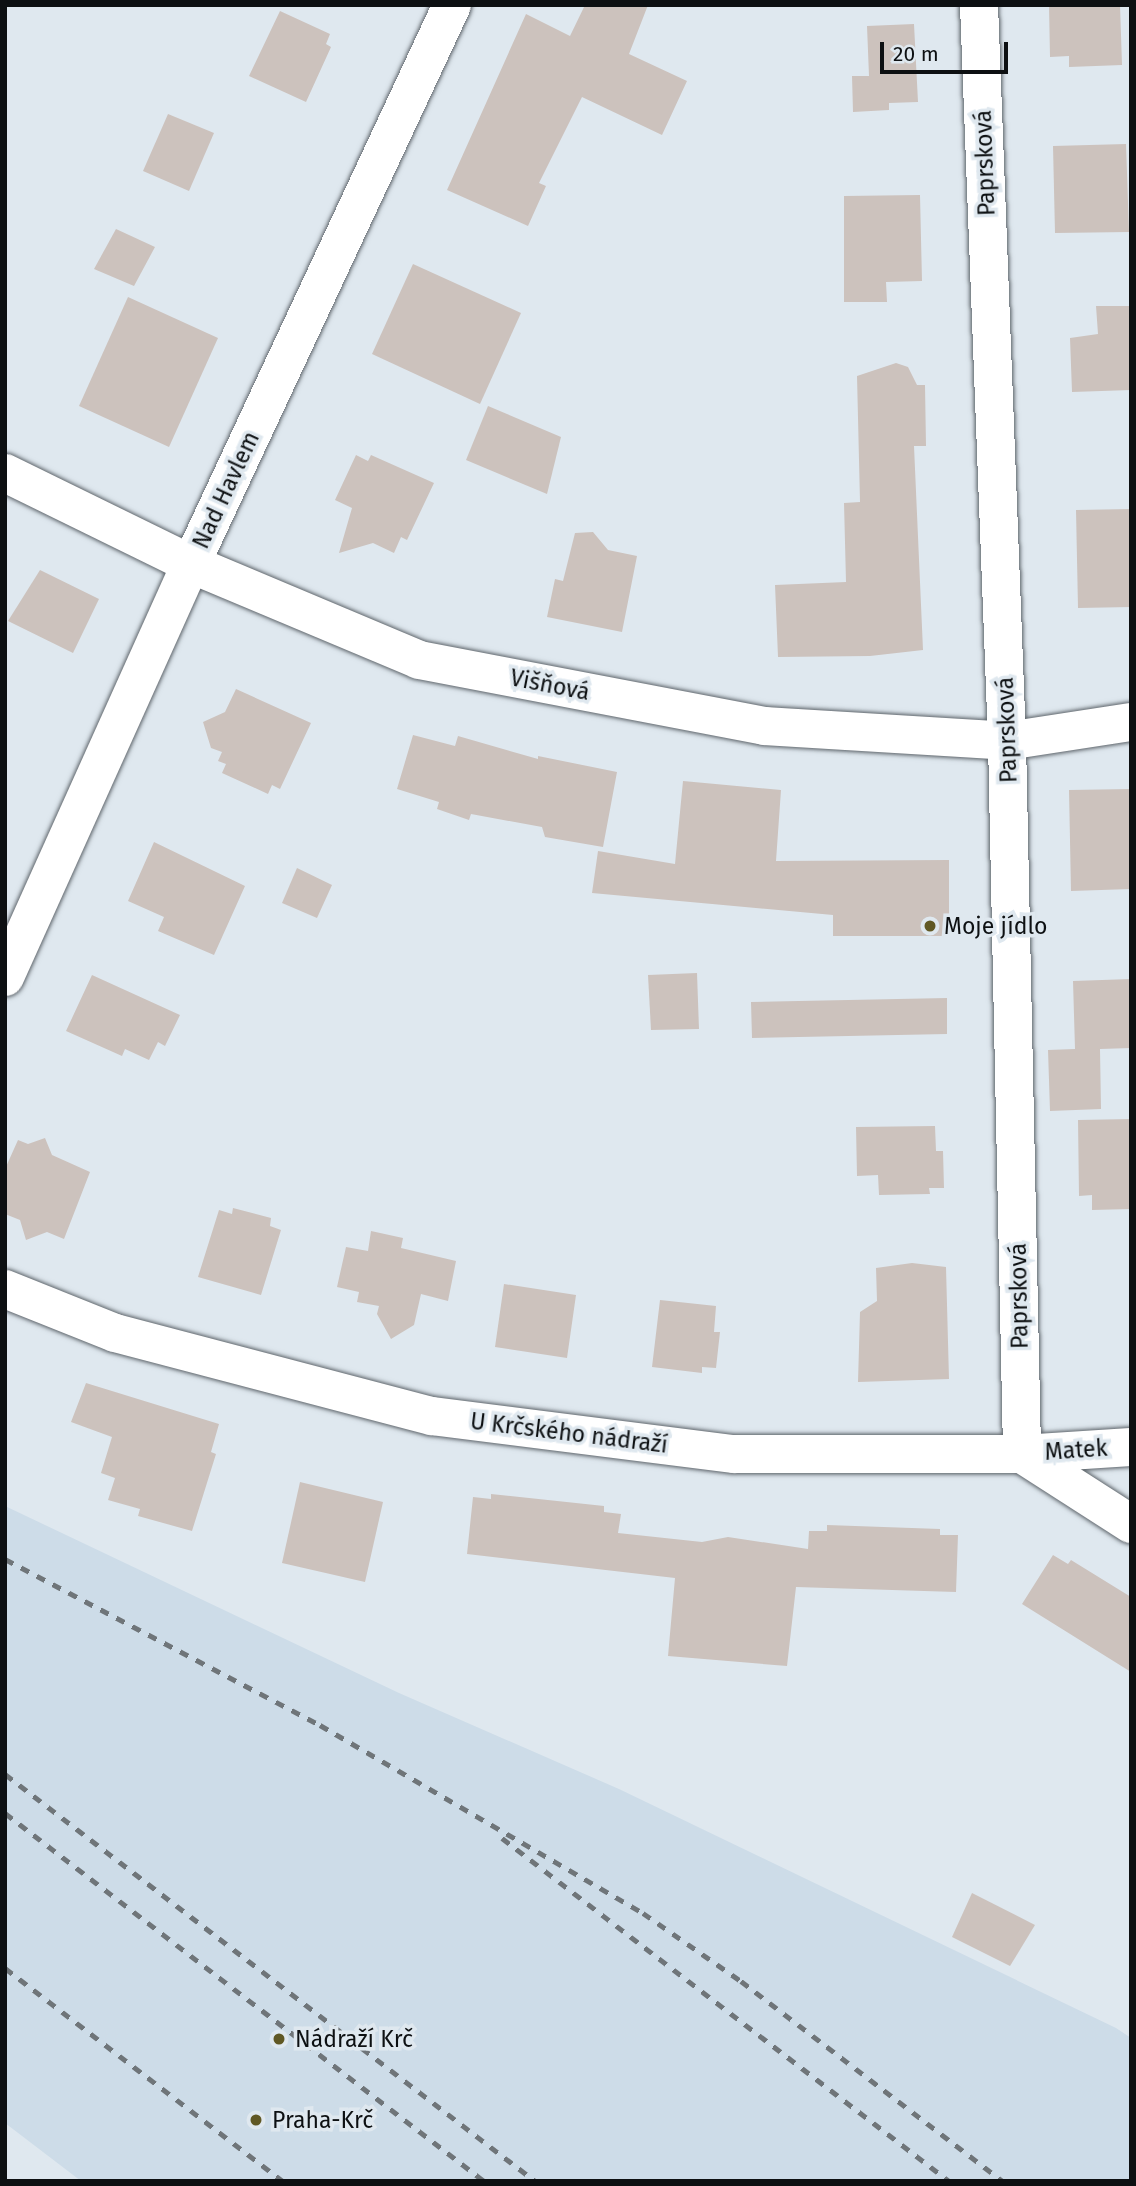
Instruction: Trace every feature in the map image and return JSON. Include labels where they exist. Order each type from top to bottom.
[{"type":"street","name":"Nad Havlem","points":[[5,977],[191,564],[453,5]]},
{"type":"street","name":"Paprsková","points":[[979,5],[1007,741],[1022,1454]]},
{"type":"street","name":"Višňová","points":[[5,473],[191,564],[419,660],[764,726],[1007,741],[1131,722]]},
{"type":"street","name":"U Krčského nádraží","points":[[5,1289],[115,1333],[432,1416],[734,1454],[1022,1454]]},
{"type":"street","name":"Matek","points":[[1022,1454],[1131,1447]]},
{"type":"street","points":[[1022,1454],[1131,1524]]},
{"type":"shaded area","points":[[5,1506],[399,1693],[619,1789],[1116,2028],[1131,2038],[1131,2181],[81,2181],[5,2123]]},
{"type":"building","points":[[585,5],[648,5],[629,54],[687,81],[662,135],[582,97],[539,183],[546,186],[528,226],[447,190],[526,14],[570,36]]},
{"type":"building","points":[[1049,5],[1120,5],[1122,65],[1069,67],[1069,56],[1050,57]]},
{"type":"building","points":[[280,11],[330,34],[326,44],[331,47],[306,102],[249,76]]},
{"type":"building","points":[[914,24],[918,102],[889,103],[889,110],[853,112],[852,76],[869,76],[867,26]]},
{"type":"building","points":[[168,114],[214,133],[189,191],[143,171]]},
{"type":"building","points":[[1126,144],[1129,232],[1055,233],[1053,146]]},
{"type":"building","points":[[920,195],[922,281],[886,282],[887,302],[844,302],[844,196]]},
{"type":"building","points":[[116,229],[155,247],[134,286],[94,269]]},
{"type":"building","points":[[413,264],[521,313],[480,404],[372,354]]},
{"type":"building","points":[[128,297],[218,338],[169,447],[79,406]]},
{"type":"building","points":[[1096,306],[1131,306],[1131,390],[1072,392],[1070,338],[1098,334]]},
{"type":"building","points":[[896,363],[908,367],[917,385],[925,385],[926,446],[914,446],[923,650],[870,656],[778,657],[775,585],[846,582],[844,503],[860,502],[857,376]]},
{"type":"building","points":[[488,406],[561,437],[547,494],[466,460]]},
{"type":"building","points":[[356,455],[368,461],[371,455],[434,483],[407,540],[401,537],[394,553],[373,543],[339,553],[352,508],[335,500]]},
{"type":"building","points":[[1131,509],[1131,607],[1078,608],[1076,510]]},
{"type":"building","points":[[593,532],[608,550],[637,556],[622,632],[547,617],[555,579],[563,581],[575,533]]},
{"type":"building","points":[[40,570],[99,599],[73,653],[8,621]]},
{"type":"building","points":[[236,689],[311,723],[280,789],[272,785],[268,794],[222,773],[226,764],[218,761],[222,752],[211,748],[203,722],[225,712]]},
{"type":"building","points":[[413,735],[455,746],[458,736],[538,759],[538,756],[617,772],[603,847],[545,837],[542,827],[471,814],[469,820],[437,809],[439,802],[397,789]]},
{"type":"building","points":[[683,781],[781,790],[776,861],[949,860],[949,936],[833,936],[833,915],[592,893],[598,851],[675,864]]},
{"type":"building","points":[[1131,789],[1131,889],[1071,891],[1069,790]]},
{"type":"building","points":[[154,842],[245,886],[214,955],[158,931],[164,917],[128,901]]},
{"type":"building","points":[[297,868],[332,885],[317,918],[282,903]]},
{"type":"building","points":[[697,973],[699,1029],[651,1030],[648,975]]},
{"type":"building","points":[[92,975],[180,1015],[165,1046],[158,1042],[149,1060],[125,1049],[122,1056],[66,1031]]},
{"type":"building","points":[[1131,979],[1131,1048],[1100,1049],[1101,1109],[1050,1111],[1048,1050],[1075,1049],[1073,981]]},
{"type":"building","points":[[947,998],[947,1034],[752,1038],[751,1002]]},
{"type":"building","points":[[1131,1119],[1131,1209],[1092,1210],[1092,1195],[1079,1196],[1078,1120]]},
{"type":"building","points":[[935,1126],[936,1151],[943,1151],[944,1188],[929,1188],[930,1194],[879,1195],[878,1175],[857,1176],[856,1127]]},
{"type":"building","points":[[45,1138],[52,1155],[90,1172],[64,1239],[47,1232],[26,1240],[20,1220],[5,1214],[5,1169],[18,1140],[28,1144]]},
{"type":"building","points":[[233,1208],[271,1218],[270,1226],[281,1230],[261,1295],[198,1277],[219,1210],[232,1214]]},
{"type":"building","points":[[371,1231],[403,1238],[401,1248],[456,1261],[448,1301],[421,1294],[414,1325],[391,1339],[377,1314],[379,1306],[357,1302],[359,1292],[337,1287],[346,1247],[368,1251]]},
{"type":"building","points":[[912,1263],[946,1267],[949,1379],[858,1382],[860,1312],[877,1301],[876,1268]]},
{"type":"building","points":[[504,1284],[576,1295],[567,1358],[495,1347]]},
{"type":"building","points":[[660,1300],[716,1306],[714,1332],[720,1332],[716,1368],[702,1367],[702,1373],[652,1367]]},
{"type":"building","points":[[86,1383],[219,1424],[211,1452],[216,1454],[192,1531],[138,1516],[140,1509],[108,1500],[115,1478],[101,1473],[112,1437],[71,1422]]},
{"type":"building","points":[[300,1482],[383,1502],[365,1582],[282,1563]]},
{"type":"building","points":[[491,1494],[604,1506],[604,1512],[621,1514],[618,1533],[702,1542],[728,1537],[808,1549],[809,1531],[827,1531],[827,1525],[940,1529],[940,1535],[958,1535],[956,1592],[796,1587],[787,1666],[668,1656],[675,1578],[467,1554],[473,1497],[491,1499]]},
{"type":"building","points":[[1053,1555],[1068,1564],[1071,1560],[1131,1597],[1131,1672],[1022,1604]]},
{"type":"building","points":[[972,1893],[1035,1925],[1010,1966],[952,1937]]},
{"type":"railway","points":[[5,1559],[320,1725],[643,1913],[741,1981],[1003,2181]]},
{"type":"railway","points":[[5,1774],[535,2181]]},
{"type":"railway","points":[[5,1813],[484,2181]]},
{"type":"railway","points":[[502,1838],[949,2181]]},
{"type":"railway","points":[[5,1968],[283,2181]]},
{"type":"place","name":"Moje jídlo","points":[[930,926]]},
{"type":"place","name":"Nádraží Krč","points":[[279,2039]]},
{"type":"place","name":"Praha-Krč","points":[[256,2120]]}]
